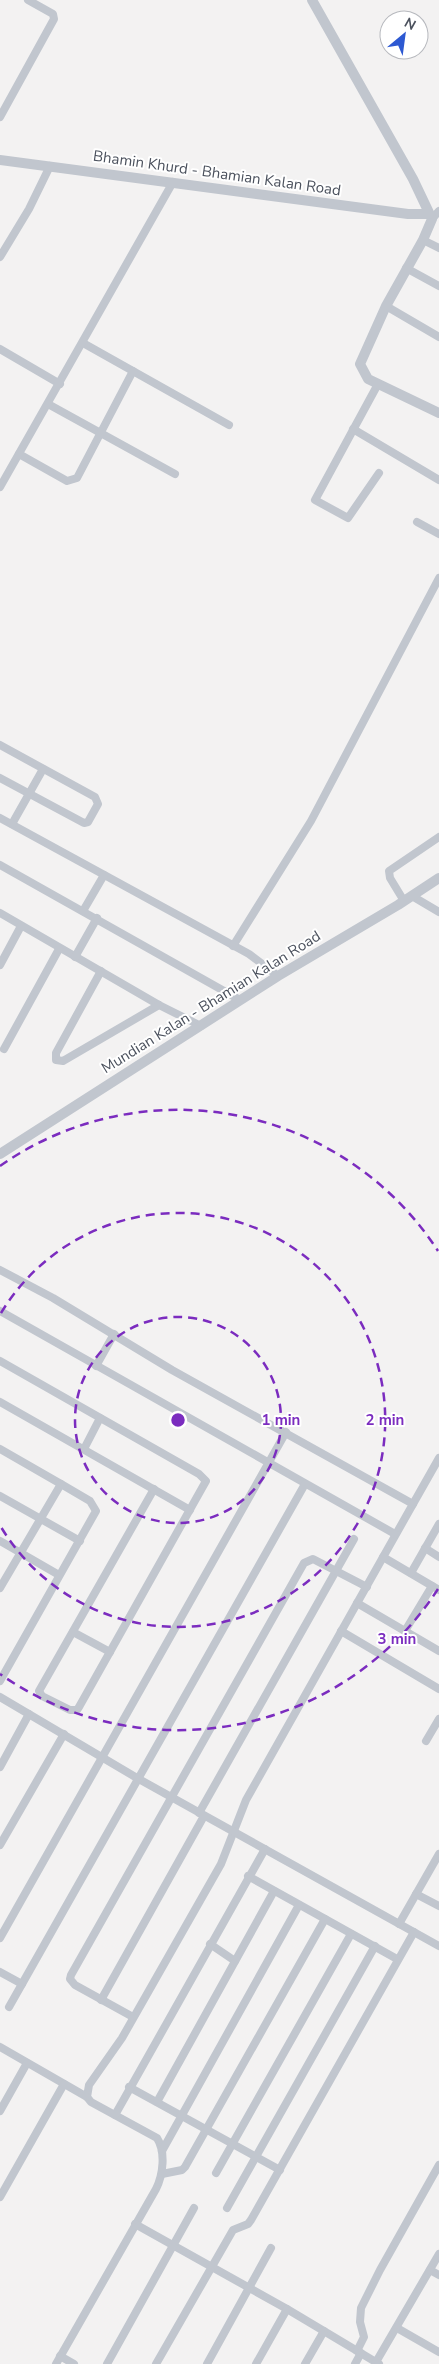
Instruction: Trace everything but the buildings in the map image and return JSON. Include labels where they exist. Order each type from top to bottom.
[{"type":"street","points":[[0,117],[54,19],[54,14],[45,4],[28,0]]},
{"type":"street","points":[[312,0],[433,215],[423,240],[386,306],[360,364],[368,379],[439,413]]},
{"type":"street","name":"Bhamin Khurd - Bhamian Kalan Road","points":[[1,163],[50,166],[408,214],[433,215]]},
{"type":"street","points":[[0,257],[29,209],[50,166]]},
{"type":"street","points":[[0,487],[173,182]]},
{"type":"street","points":[[423,240],[439,248]]},
{"type":"street","points":[[406,268],[439,286]]},
{"type":"street","points":[[386,306],[439,336]]},
{"type":"street","points":[[83,343],[229,425]]},
{"type":"street","points":[[0,349],[60,384]]},
{"type":"street","points":[[19,454],[67,481],[72,481],[76,478],[101,433],[133,371]]},
{"type":"street","points":[[378,384],[315,500],[348,518],[379,473]]},
{"type":"street","points":[[48,404],[175,474]]},
{"type":"street","points":[[353,429],[439,480]]},
{"type":"street","points":[[418,522],[439,534]]},
{"type":"street","points":[[233,946],[311,821],[439,578]]},
{"type":"street","points":[[0,745],[95,797],[98,804],[88,822],[84,824],[0,778]]},
{"type":"street","points":[[12,824],[43,769]]},
{"type":"street","points":[[0,818],[260,961],[278,976]]},
{"type":"street","points":[[439,837],[389,871],[390,878],[408,898],[439,912]]},
{"type":"street","points":[[0,864],[240,1000]]},
{"type":"street","points":[[83,910],[104,875]]},
{"type":"street","name":"Mundian Kalan - Bhamian Kalan Road","points":[[0,1154],[278,976],[439,878]]},
{"type":"street","points":[[0,913],[59,949],[159,1005],[201,1026]]},
{"type":"street","points":[[74,957],[97,918]]},
{"type":"street","points":[[0,965],[21,926]]},
{"type":"street","points":[[4,1049],[59,949]]},
{"type":"street","points":[[101,971],[56,1053],[55,1057],[59,1061],[107,1037],[159,1005]]},
{"type":"street","points":[[0,1270],[114,1334],[172,1370],[413,1504]]},
{"type":"street","points":[[0,1311],[268,1464],[396,1534]]},
{"type":"street","points":[[96,1366],[114,1334]]},
{"type":"street","points":[[0,1361],[204,1477],[205,1486],[77,1710],[70,1710],[42,1696],[39,1693],[40,1689],[154,1489]]},
{"type":"street","points":[[0,1402],[190,1510]]},
{"type":"street","points":[[84,1449],[100,1418]]},
{"type":"street","points":[[0,1938],[286,1432]]},
{"type":"street","points":[[0,1449],[95,1505],[96,1511],[0,1681]]},
{"type":"street","points":[[87,2097],[89,2085],[122,2038],[221,1864],[246,1800],[439,1458]]},
{"type":"street","points":[[0,1588],[61,1484]]},
{"type":"street","points":[[9,2007],[305,1484]]},
{"type":"street","points":[[0,1496],[80,1541]]},
{"type":"street","points":[[411,1573],[439,1524]]},
{"type":"street","points":[[101,2000],[354,1539]]},
{"type":"street","points":[[0,1541],[60,1575]]},
{"type":"street","points":[[425,1548],[439,1557]]},
{"type":"street","points":[[383,1558],[436,1588],[405,1631]]},
{"type":"street","points":[[133,2017],[71,1983],[71,1975],[304,1563],[313,1559],[367,1588]]},
{"type":"street","points":[[358,1603],[439,1650]]},
{"type":"street","points":[[341,1631],[439,1689]]},
{"type":"street","points":[[73,1632],[110,1652]]},
{"type":"street","points":[[0,1697],[170,1797],[439,1946]]},
{"type":"street","points":[[0,1767],[29,1714]]},
{"type":"street","points":[[426,1741],[439,1719]]},
{"type":"street","points":[[0,1845],[64,1734]]},
{"type":"street","points":[[114,2115],[264,1849]]},
{"type":"street","points":[[399,1924],[439,1854]]},
{"type":"street","points":[[248,1876],[397,1959]]},
{"type":"street","points":[[157,2102],[274,1891]]},
{"type":"street","points":[[416,1894],[439,1906]]},
{"type":"street","points":[[162,2151],[300,1906]]},
{"type":"street","points":[[162,2174],[182,2170],[207,2130],[325,1919]]},
{"type":"street","points":[[156,2364],[233,2230],[248,2224],[251,2220],[414,1932]]},
{"type":"street","points":[[216,2173],[351,1934]]},
{"type":"street","points":[[210,1944],[235,1961]]},
{"type":"street","points":[[227,2208],[375,1946]]},
{"type":"street","points":[[0,1972],[22,1984]]},
{"type":"street","points":[[0,2047],[87,2097],[90,2102],[157,2138],[162,2151],[162,2174],[156,2189],[56,2364]]},
{"type":"street","points":[[0,2111],[27,2063]]},
{"type":"street","points":[[0,2197],[64,2084]]},
{"type":"street","points":[[129,2087],[280,2170]]},
{"type":"street","points":[[355,2364],[364,2337],[360,2322],[361,2308],[380,2270],[439,2165]]},
{"type":"street","points":[[107,2364],[194,2208]]},
{"type":"street","points":[[135,2224],[249,2287],[378,2363],[439,2254]]},
{"type":"street","points":[[207,2364],[271,2248]]},
{"type":"street","points":[[430,2270],[439,2275]]},
{"type":"street","points":[[256,2364],[287,2309]]},
{"type":"street","points":[[397,2328],[438,2350]]},
{"type":"street","points":[[305,2364],[324,2331]]},
{"type":"street","points":[[60,2356],[74,2364]]}]
